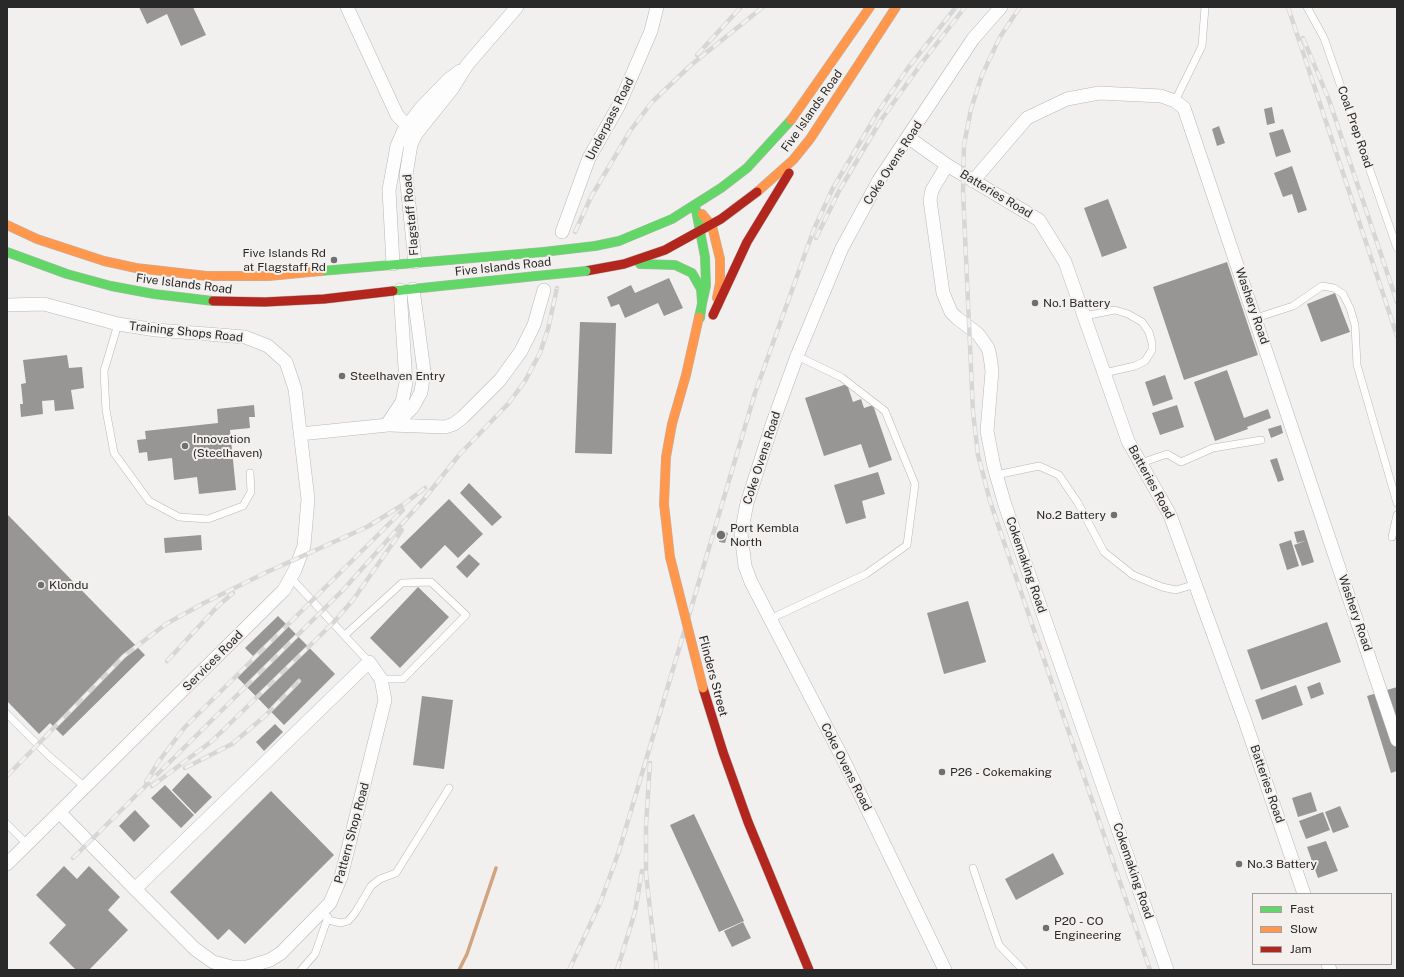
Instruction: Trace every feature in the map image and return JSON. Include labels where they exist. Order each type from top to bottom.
[{"type":"main road","name":"Five Islands Road","points":[[7,225],[37,239],[85,256],[136,268],[207,276],[269,276],[415,262],[543,252],[619,242],[652,229],[672,219],[748,168],[772,144],[792,119],[870,7]]},
{"type":"main road","name":"Five Islands Road","points":[[7,252],[67,274],[112,286],[154,294],[217,301],[265,302],[324,299],[414,288],[536,276],[624,264],[665,250],[712,226],[745,202],[780,173],[810,139],[896,7]]},
{"type":"main road","points":[[709,326],[748,242],[810,139]]},
{"type":"main road","points":[[695,205],[712,226],[721,268],[720,283],[713,315]]},
{"type":"main road","name":"Flinders Street","points":[[695,205],[699,233],[705,258],[705,294],[686,375],[672,424],[666,457],[664,504],[670,557],[703,688],[721,745],[748,822],[809,970]]},
{"type":"main road","points":[[624,264],[669,265],[688,271],[697,280],[701,289],[702,303],[700,318]]},
{"type":"main road","name":"Flinders Street","points":[[686,375],[705,336]]},
{"type":"street","points":[[347,7],[397,115],[411,130],[448,80],[467,65],[517,7]]},
{"type":"street","name":"Underpass Road","points":[[562,232],[589,158],[619,105],[651,31],[657,7]]},
{"type":"street","name":"Coke Ovens Road","points":[[945,970],[843,759],[770,619],[745,566],[741,534],[747,503],[764,449],[797,356],[842,248],[879,180],[974,38],[1001,7]]},
{"type":"street","points":[[973,181],[1027,118],[1067,99],[1099,93],[1161,96],[1175,101]]},
{"type":"street","name":"Washery Road","points":[[1175,101],[1184,108],[1188,116],[1397,740]]},
{"type":"street","name":"Flagstaff Road","points":[[411,130],[406,175],[415,262]]},
{"type":"street","name":"Flagstaff Road","points":[[393,264],[389,205],[391,173],[397,146],[411,130]]},
{"type":"street","name":"Batteries Road","points":[[908,138],[947,165],[1039,220],[1065,262],[1128,441],[1170,515],[1245,721],[1304,893]]},
{"type":"street","name":"Cokemaking Road","points":[[947,165],[932,190],[930,200],[943,293],[952,312],[957,318],[978,334],[988,348],[992,371],[987,431],[996,475],[1005,505],[1167,970]]},
{"type":"street","points":[[383,426],[393,424],[408,413],[417,401],[422,388],[424,364],[414,288]]},
{"type":"street","points":[[383,426],[396,414],[402,402],[405,389],[400,290]]},
{"type":"street","points":[[300,434],[383,426],[446,426],[454,424],[464,417],[500,380],[521,351],[534,325],[544,290]]},
{"type":"street","name":"Training Shops Road","points":[[7,305],[44,304],[118,324],[156,330],[245,337],[268,346],[286,362],[295,390],[300,434]]},
{"type":"street","name":"Services Road","points":[[7,864],[270,605],[291,578],[301,556],[306,531],[308,499],[300,434]]},
{"type":"street","points":[[135,889],[369,662]]},
{"type":"street","name":"Pattern Shop Road","points":[[60,813],[200,954],[212,962],[232,967],[257,965],[275,957],[327,907],[334,897],[341,877],[385,700],[381,679],[369,662]]},
{"type":"lane","points":[[1175,101],[1202,46],[1205,7]]},
{"type":"lane","name":"Coal Prep Road","points":[[1307,7],[1324,38],[1397,248]]},
{"type":"lane","points":[[1256,318],[1293,306],[1322,286],[1334,288],[1343,294],[1350,308],[1355,325],[1357,365],[1397,503]]},
{"type":"lane","points":[[1084,316],[1115,310],[1128,314],[1142,322],[1149,332],[1152,350],[1145,361],[1135,366],[1104,373]]},
{"type":"lane","points":[[118,324],[104,371],[106,410],[114,453],[149,501],[179,517],[208,519],[243,506],[251,492],[250,472]]},
{"type":"lane","points":[[770,619],[866,574],[906,545],[915,484],[885,411],[841,377],[797,356]]},
{"type":"lane","points":[[1140,463],[1167,454],[1181,462],[1213,448],[1261,440]]},
{"type":"lane","points":[[996,475],[1038,466],[1059,475],[1078,503],[1104,552],[1133,575],[1162,587],[1176,590],[1196,584]]},
{"type":"lane","points":[[1392,537],[1397,515]]},
{"type":"lane","name":"Pattern Shop Road","points":[[291,578],[369,662]]},
{"type":"lane","points":[[345,635],[402,583],[431,582],[466,615],[403,679],[381,679]]},
{"type":"lane","points":[[7,714],[49,756],[85,787]]},
{"type":"lane","points":[[328,920],[341,922],[348,921],[355,913],[371,886],[380,879],[396,873],[449,788]]},
{"type":"lane","points":[[7,824],[27,844]]},
{"type":"lane","points":[[973,868],[999,945],[1023,970]]},
{"type":"lane","points":[[302,970],[315,954],[328,920],[327,907]]},
{"type":"building","points":[[139,7],[193,7],[206,35],[181,46],[167,14],[147,24]]},
{"type":"building","points":[[1272,107],[1275,123],[1267,125],[1264,109]]},
{"type":"building","points":[[1219,126],[1225,143],[1217,146],[1212,129]]},
{"type":"building","points":[[1283,129],[1291,152],[1276,157],[1269,133]]},
{"type":"building","points":[[1292,166],[1307,210],[1298,213],[1292,194],[1283,197],[1274,173]]},
{"type":"building","points":[[1108,199],[1127,248],[1102,257],[1084,208]]},
{"type":"building","points":[[1227,262],[1258,355],[1184,380],[1153,287]]},
{"type":"building","points":[[669,278],[683,308],[664,316],[658,303],[625,318],[619,304],[611,307],[607,297],[631,285],[635,293]]},
{"type":"building","points":[[1335,293],[1350,332],[1321,342],[1307,304]]},
{"type":"building","points":[[580,322],[616,323],[612,454],[575,453]]},
{"type":"building","points":[[67,355],[69,368],[82,367],[84,388],[71,390],[74,409],[55,411],[54,400],[42,401],[43,414],[21,417],[20,404],[23,404],[21,384],[26,383],[23,360]]},
{"type":"building","points":[[1227,370],[1244,418],[1268,409],[1271,418],[1247,427],[1248,429],[1215,441],[1194,382]]},
{"type":"building","points":[[1165,375],[1173,399],[1153,406],[1145,382]]},
{"type":"building","points":[[847,384],[853,402],[861,399],[864,408],[873,405],[892,460],[869,468],[861,444],[824,456],[805,398]]},
{"type":"building","name":"Innovation (Steelhaven)","points":[[254,405],[255,417],[249,417],[250,428],[230,430],[236,490],[199,494],[197,477],[174,480],[172,458],[148,461],[147,452],[139,453],[137,440],[146,439],[145,431],[218,423],[217,409]]},
{"type":"building","points":[[1177,405],[1184,427],[1160,435],[1152,413]]},
{"type":"building","points":[[1281,425],[1283,433],[1271,438],[1268,429]]},
{"type":"building","points":[[1277,458],[1284,480],[1278,482],[1270,460]]},
{"type":"building","points":[[878,472],[885,494],[862,501],[866,518],[846,524],[834,485]]},
{"type":"building","points":[[469,483],[502,517],[492,526],[460,493]]},
{"type":"building","points":[[449,499],[483,534],[458,558],[445,545],[421,569],[400,547]]},
{"type":"building","name":"Klondu","points":[[7,514],[145,655],[63,736],[50,723],[39,734],[7,701]]},
{"type":"building","points":[[1304,530],[1314,562],[1302,566],[1294,545],[1305,541],[1297,543],[1294,532]]},
{"type":"building","name":"Port Kembla North","points":[[722,531],[728,533],[725,543],[719,542]]},
{"type":"building","points":[[201,535],[202,550],[165,553],[164,538]]},
{"type":"building","points":[[1291,540],[1299,566],[1287,570],[1279,544]]},
{"type":"building","points":[[469,554],[480,564],[467,578],[456,567]]},
{"type":"building","points":[[418,587],[449,617],[400,668],[370,638]]},
{"type":"building","points":[[968,601],[986,662],[944,674],[927,613]]},
{"type":"building","points":[[278,616],[286,624],[253,656],[245,648]]},
{"type":"building","points":[[1327,622],[1341,662],[1261,690],[1247,650]]},
{"type":"building","points":[[288,626],[335,674],[284,725],[237,677]]},
{"type":"building","points":[[1320,682],[1324,694],[1311,699],[1307,687]]},
{"type":"building","points":[[1296,685],[1303,705],[1262,720],[1255,700]]},
{"type":"building","points":[[1397,687],[1397,771],[1391,773],[1367,696]]},
{"type":"building","points":[[422,696],[453,700],[444,769],[413,765]]},
{"type":"building","points":[[275,724],[283,732],[264,751],[256,742]]},
{"type":"building","points":[[188,773],[212,797],[195,814],[172,790]]},
{"type":"building","points":[[165,785],[194,815],[181,828],[151,798]]},
{"type":"building","points":[[271,791],[334,855],[245,944],[229,929],[218,940],[170,892]]},
{"type":"building","points":[[1311,792],[1317,811],[1298,817],[1292,798]]},
{"type":"building","points":[[1340,806],[1349,827],[1333,833],[1325,812]]},
{"type":"building","points":[[135,810],[150,826],[134,842],[119,826]]},
{"type":"building","points":[[1323,812],[1330,830],[1306,839],[1299,821]]},
{"type":"building","points":[[694,814],[744,921],[719,932],[670,825]]},
{"type":"building","points":[[1326,841],[1338,871],[1318,878],[1307,847]]},
{"type":"building","points":[[1053,853],[1064,874],[1016,900],[1005,879]]},
{"type":"building","points":[[64,866],[77,879],[89,866],[120,897],[108,910],[128,930],[89,970],[76,970],[49,943],[66,925],[36,895]]},
{"type":"building","points":[[743,922],[751,938],[732,947],[724,931]]},
{"type":"waterway","points":[[459,970],[467,954],[496,868]]},
{"type":"railway","points":[[697,55],[741,7]]},
{"type":"railway","points":[[575,232],[591,197],[630,131],[652,102],[691,65],[763,7]]},
{"type":"railway","points":[[569,970],[601,901],[619,851],[755,393],[814,229],[833,188],[878,112],[908,68],[956,7]]},
{"type":"railway","points":[[816,238],[839,191],[881,120],[921,64],[965,7]]},
{"type":"railway","points":[[1020,7],[1000,37],[982,75],[971,109],[964,145],[963,191],[973,412],[978,455],[990,501],[1150,970]]},
{"type":"railway","points":[[1288,7],[1397,336]]},
{"type":"railway","points":[[1303,38],[1329,100],[1397,302]]},
{"type":"railway","points":[[73,858],[344,589],[424,499],[459,455],[508,404],[525,381],[540,353],[548,329],[557,288]]},
{"type":"railway","points":[[7,776],[124,656],[166,624],[204,603],[267,572],[367,527],[404,504],[425,488]]},
{"type":"railway","points":[[146,782],[159,761],[185,727],[403,510]]},
{"type":"railway","points":[[152,786],[212,741],[333,623],[353,600],[402,530]]},
{"type":"railway","points":[[167,661],[218,606],[233,593]]},
{"type":"railway","points":[[185,768],[232,744],[265,716],[299,681]]},
{"type":"railway","points":[[650,763],[646,825],[646,874],[657,970]]},
{"type":"railway","points":[[617,970],[635,912],[642,871]]},
{"type":"traffic: fast","points":[[595,246],[619,241],[672,219],[721,188],[747,168],[791,120]]},
{"type":"traffic: fast","points":[[695,205],[705,257],[706,286],[699,317]]},
{"type":"traffic: fast","points":[[543,252],[595,246]]},
{"type":"traffic: fast","points":[[7,252],[67,274],[111,286],[154,294],[213,301]]},
{"type":"traffic: fast","points":[[321,271],[543,252]]},
{"type":"traffic: fast","points":[[640,264],[675,265],[692,273],[701,289],[702,303],[700,318]]},
{"type":"traffic: fast","points":[[536,276],[586,271]]},
{"type":"traffic: fast","points":[[393,291],[536,276]]},
{"type":"traffic: slow","points":[[791,120],[870,7]]},
{"type":"traffic: slow","points":[[757,192],[793,160],[810,139],[896,7]]},
{"type":"traffic: slow","points":[[702,214],[712,226],[720,259],[720,283],[717,298]]},
{"type":"traffic: slow","points":[[7,225],[37,239],[104,261],[136,268],[207,276],[269,276],[321,271]]},
{"type":"traffic: slow","points":[[670,557],[664,504],[666,457],[672,424],[686,375],[699,317]]},
{"type":"traffic: slow","points":[[670,557],[703,688]]},
{"type":"traffic: jam","points":[[713,315],[747,242],[789,173]]},
{"type":"traffic: jam","points":[[586,271],[624,264],[665,250],[721,219],[757,192]]},
{"type":"traffic: jam","points":[[213,301],[265,302],[324,299],[393,291]]},
{"type":"traffic: jam","points":[[703,688],[723,752],[748,822],[809,970]]},
{"type":"place","name":"Five Islands Rd at Flagstaff Rd","points":[[334,260]]},
{"type":"place","name":"No.1 Battery","points":[[1035,303]]},
{"type":"place","name":"Steelhaven Entry","points":[[342,376]]},
{"type":"place","name":"Innovation (Steelhaven)","points":[[185,446]]},
{"type":"place","name":"No.2 Battery","points":[[1114,515]]},
{"type":"place","name":"Port Kembla North","points":[[721,535]]},
{"type":"place","name":"Klondu","points":[[41,585]]},
{"type":"place","name":"P26 - Cokemaking","points":[[942,772]]},
{"type":"place","name":"No.3 Battery","points":[[1239,864]]},
{"type":"place","name":"P20 - CO Engineering","points":[[1046,928]]}]
